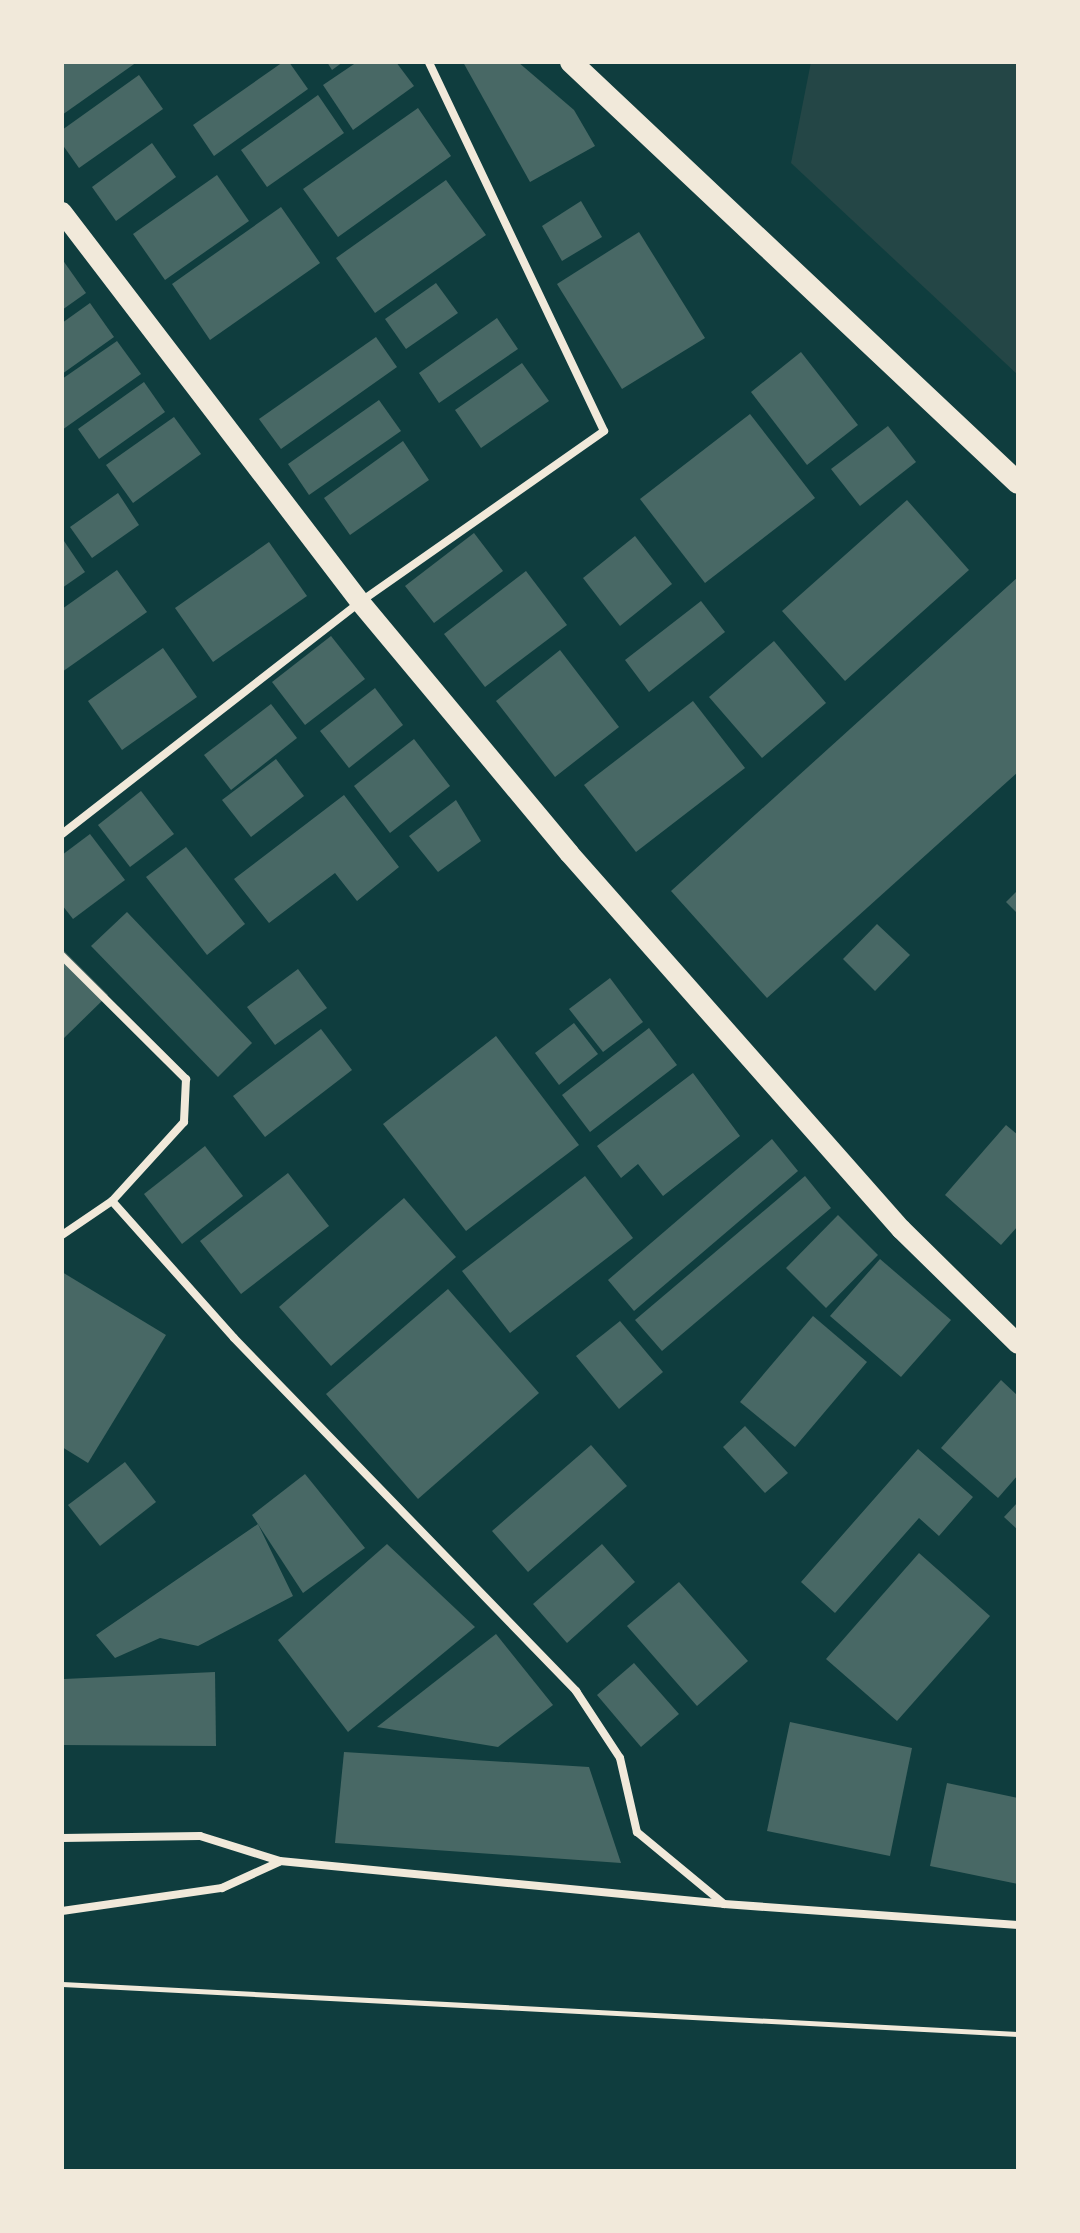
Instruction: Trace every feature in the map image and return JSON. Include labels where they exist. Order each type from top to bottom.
[{"type":"highway","points":[[571,62],[1018,483]]},
{"type":"main road","points":[[62,212],[360,602],[569,853],[901,1229],[1018,1344]]},
{"type":"street","points":[[62,834],[360,602],[604,431],[429,62]]},
{"type":"street","points":[[62,956],[186,1079],[184,1122],[112,1201],[62,1235]]},
{"type":"street","points":[[112,1201],[234,1338],[576,1691],[620,1758],[637,1832],[724,1904]]},
{"type":"street","points":[[62,1838],[200,1836],[280,1861],[724,1904],[1018,1925]]},
{"type":"street","points":[[62,1911],[222,1888],[280,1861]]},
{"type":"path","points":[[62,1984],[1018,2034]]},
{"type":"shaded area","points":[[811,62],[1018,62],[1018,375],[791,163]]},
{"type":"building","points":[[62,62],[137,62],[62,115]]},
{"type":"building","points":[[283,62],[289,62],[308,89],[214,156],[193,125]]},
{"type":"building","points":[[327,62],[343,62],[332,70]]},
{"type":"building","points":[[357,62],[396,62],[414,86],[353,130],[323,85]]},
{"type":"building","points":[[463,62],[518,62],[574,110],[595,146],[530,182]]},
{"type":"building","points":[[139,75],[163,109],[79,168],[62,144],[62,130]]},
{"type":"building","points":[[318,95],[344,133],[267,187],[241,150]]},
{"type":"building","points":[[418,108],[451,156],[338,237],[303,189]]},
{"type":"building","points":[[152,143],[176,177],[116,221],[92,187]]},
{"type":"building","points":[[217,175],[249,221],[165,280],[133,234]]},
{"type":"building","points":[[446,180],[486,235],[375,313],[336,258]]},
{"type":"building","points":[[581,201],[602,237],[562,261],[542,226]]},
{"type":"building","points":[[281,207],[320,263],[210,340],[172,284]]},
{"type":"building","points":[[639,232],[705,338],[622,389],[557,284]]},
{"type":"building","points":[[62,259],[86,293],[62,310]]},
{"type":"building","points":[[436,283],[458,313],[406,349],[385,319]]},
{"type":"building","points":[[90,303],[114,337],[62,374],[62,323]]},
{"type":"building","points":[[497,318],[518,349],[439,403],[419,373]]},
{"type":"building","points":[[376,337],[397,367],[281,449],[259,419]]},
{"type":"building","points":[[117,341],[141,374],[62,430],[62,379]]},
{"type":"building","points":[[801,352],[858,425],[807,465],[751,392]]},
{"type":"building","points":[[522,363],[549,401],[481,448],[455,410]]},
{"type":"building","points":[[144,382],[165,412],[99,459],[78,429]]},
{"type":"building","points":[[379,400],[401,431],[309,495],[288,464]]},
{"type":"building","points":[[750,414],[815,498],[705,583],[640,499]]},
{"type":"building","points":[[174,417],[201,454],[133,503],[106,465]]},
{"type":"building","points":[[888,426],[916,462],[860,506],[831,469]]},
{"type":"building","points":[[403,441],[429,480],[350,535],[324,498]]},
{"type":"building","points":[[118,493],[139,525],[92,558],[70,527]]},
{"type":"building","points":[[907,500],[969,570],[845,681],[782,611]]},
{"type":"building","points":[[474,533],[503,571],[434,623],[405,586]]},
{"type":"building","points":[[635,536],[672,584],[620,626],[583,578]]},
{"type":"building","points":[[62,542],[85,572],[62,588]]},
{"type":"building","points":[[269,542],[307,596],[213,662],[175,608]]},
{"type":"building","points":[[117,570],[147,612],[62,672],[62,609]]},
{"type":"building","points":[[526,571],[567,625],[485,687],[444,634]]},
{"type":"building","points":[[1018,577],[1018,772],[767,998],[671,891]]},
{"type":"building","points":[[701,601],[725,632],[649,692],[625,660]]},
{"type":"building","points":[[331,636],[365,679],[305,725],[272,682]]},
{"type":"building","points":[[774,641],[826,703],[762,758],[709,697]]},
{"type":"building","points":[[163,648],[197,697],[122,750],[88,701]]},
{"type":"building","points":[[560,650],[619,727],[555,777],[496,701]]},
{"type":"building","points":[[375,688],[403,725],[349,768],[320,731]]},
{"type":"building","points":[[693,701],[745,768],[636,852],[584,785]]},
{"type":"building","points":[[271,704],[297,738],[231,790],[204,755]]},
{"type":"building","points":[[414,739],[450,786],[390,833],[354,786]]},
{"type":"building","points":[[276,759],[304,796],[251,837],[222,800]]},
{"type":"building","points":[[141,791],[174,834],[130,867],[98,825]]},
{"type":"building","points":[[344,795],[399,867],[357,901],[335,873],[269,923],[234,879]]},
{"type":"building","points":[[456,800],[481,841],[438,872],[409,836]]},
{"type":"building","points":[[90,834],[125,880],[73,919],[62,905],[62,855]]},
{"type":"building","points":[[186,847],[245,924],[207,955],[146,877]]},
{"type":"building","points":[[1018,890],[1018,914],[1006,902]]},
{"type":"building","points":[[127,912],[252,1043],[218,1077],[91,946]]},
{"type":"building","points":[[877,924],[910,955],[875,991],[843,959]]},
{"type":"building","points":[[62,949],[108,995],[62,1040]]},
{"type":"building","points":[[298,969],[327,1008],[275,1045],[247,1007]]},
{"type":"building","points":[[610,978],[643,1022],[603,1052],[569,1009]]},
{"type":"building","points":[[574,1023],[598,1054],[559,1085],[535,1053]]},
{"type":"building","points":[[649,1028],[677,1065],[590,1132],[562,1095]]},
{"type":"building","points":[[321,1029],[352,1070],[265,1137],[233,1096]]},
{"type":"building","points":[[496,1036],[579,1145],[466,1231],[383,1124]]},
{"type":"building","points":[[693,1073],[740,1136],[663,1196],[638,1164],[621,1178],[597,1146]]},
{"type":"building","points":[[1006,1125],[1018,1135],[1018,1226],[1001,1245],[945,1195]]},
{"type":"building","points":[[772,1139],[798,1171],[634,1311],[608,1280]]},
{"type":"building","points":[[205,1146],[243,1196],[182,1244],[144,1194]]},
{"type":"building","points":[[288,1173],[329,1226],[241,1294],[200,1241]]},
{"type":"building","points":[[585,1176],[633,1238],[510,1333],[462,1271]]},
{"type":"building","points":[[805,1176],[831,1208],[662,1351],[635,1320]]},
{"type":"building","points":[[404,1198],[456,1257],[331,1366],[279,1307]]},
{"type":"building","points":[[838,1215],[878,1255],[826,1308],[786,1268]]},
{"type":"building","points":[[880,1259],[951,1320],[901,1377],[830,1316]]},
{"type":"building","points":[[62,1272],[166,1335],[88,1463],[62,1447]]},
{"type":"building","points":[[448,1289],[539,1393],[418,1499],[326,1394]]},
{"type":"building","points":[[813,1316],[867,1362],[795,1447],[740,1402]]},
{"type":"building","points":[[620,1321],[663,1372],[619,1409],[576,1356]]},
{"type":"building","points":[[1001,1380],[1018,1396],[1018,1475],[998,1498],[941,1448]]},
{"type":"building","points":[[745,1426],[788,1473],[765,1493],[723,1447]]},
{"type":"building","points":[[591,1445],[627,1486],[528,1572],[492,1531]]},
{"type":"building","points":[[918,1449],[973,1497],[939,1536],[919,1518],[835,1613],[801,1582]]},
{"type":"building","points":[[125,1462],[156,1502],[100,1546],[68,1505]]},
{"type":"building","points":[[305,1474],[365,1548],[303,1593],[252,1515]]},
{"type":"building","points":[[1018,1502],[1018,1530],[1004,1517]]},
{"type":"building","points":[[258,1524],[293,1596],[198,1646],[160,1638],[115,1658],[96,1635]]},
{"type":"building","points":[[387,1544],[475,1627],[348,1732],[278,1640]]},
{"type":"building","points":[[602,1544],[635,1582],[567,1643],[533,1604]]},
{"type":"building","points":[[919,1553],[990,1616],[897,1721],[826,1659]]},
{"type":"building","points":[[679,1582],[748,1661],[697,1706],[627,1626]]},
{"type":"building","points":[[496,1634],[553,1705],[498,1747],[377,1727]]},
{"type":"building","points":[[634,1663],[679,1714],[641,1747],[597,1695]]},
{"type":"building","points":[[215,1672],[216,1746],[62,1745],[64,1679]]},
{"type":"building","points":[[790,1722],[912,1748],[890,1856],[767,1831]]},
{"type":"building","points":[[344,1752],[589,1767],[621,1863],[335,1843]]},
{"type":"building","points":[[947,1783],[1018,1798],[1018,1884],[930,1866]]}]
